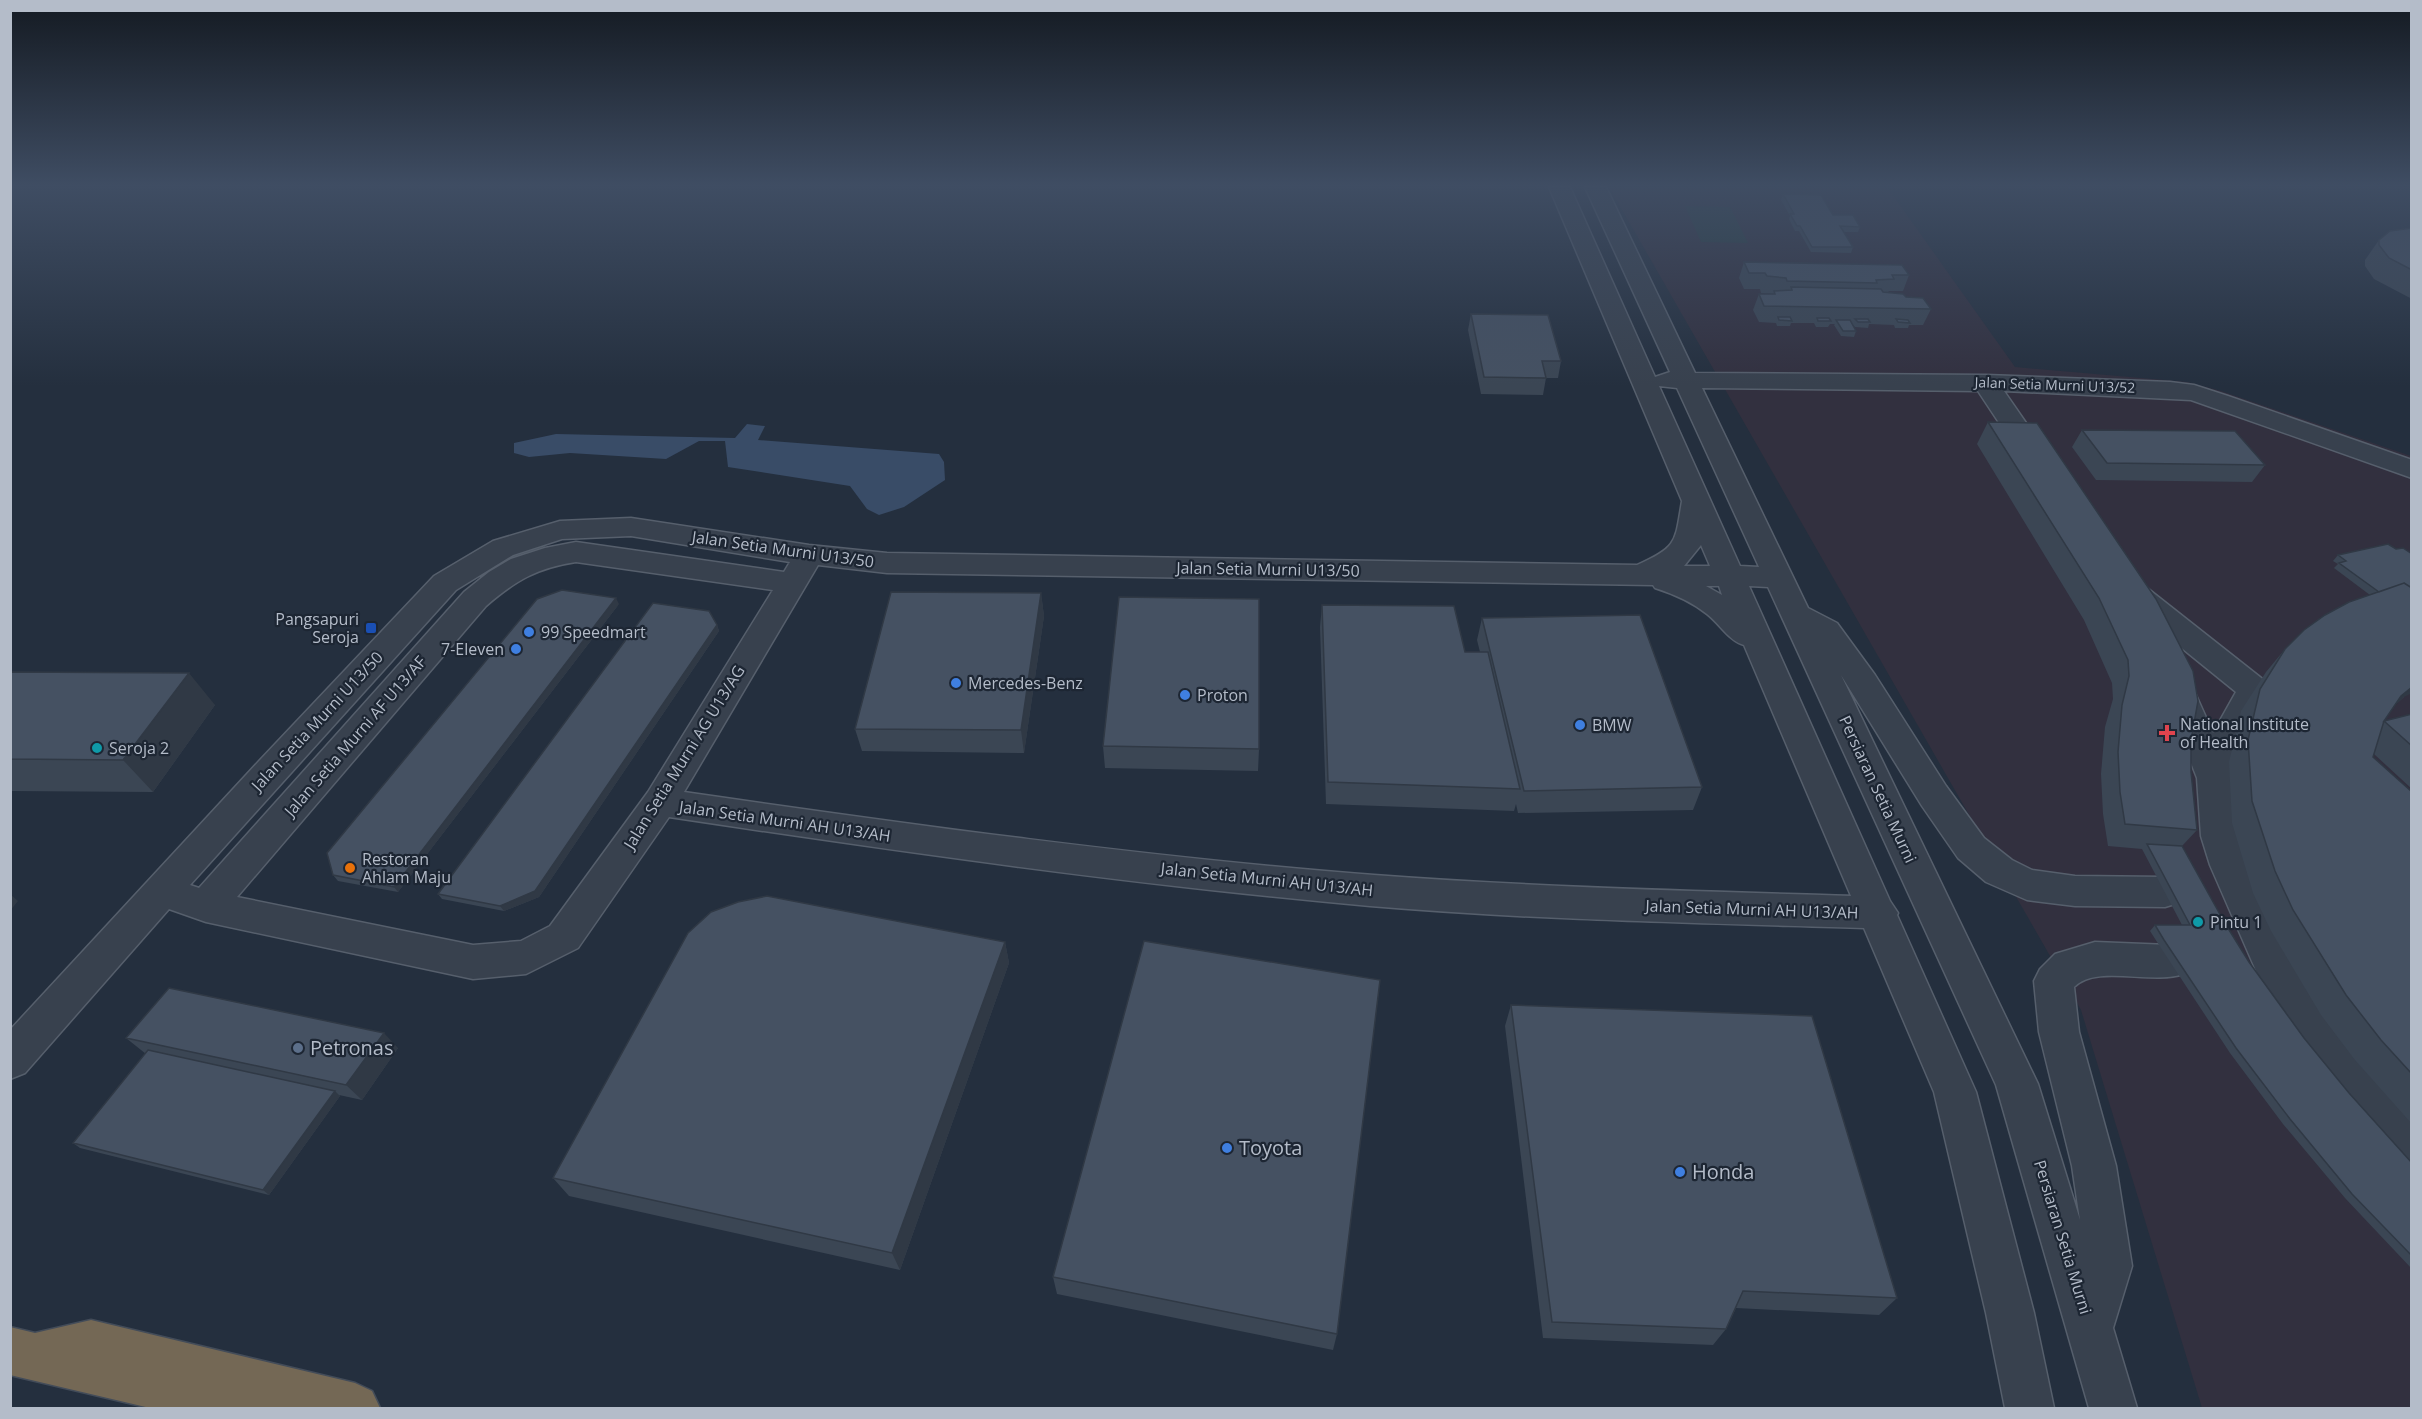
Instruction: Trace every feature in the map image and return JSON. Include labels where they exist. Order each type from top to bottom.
[{"type":"highway","points":[[18,1348],[91,1344],[355,1408]]},
{"type":"highway","points":[[18,1348],[250,1408]]},
{"type":"street","points":[[1588,253],[1727,576],[1879,913],[1917,1010],[1955,1092],[2010,1313],[2030,1408]]},
{"type":"street","name":"Persiaran Setia Murni","points":[[1625,253],[2017,1084],[2113,1408]]},
{"type":"street","points":[[1670,350],[1714,373],[1749,387]]},
{"type":"street","points":[[1711,437],[1714,414],[1719,405],[1749,387]]},
{"type":"street","name":"Jalan Setia Murni U13/52","points":[[1646,389],[1749,387],[1992,392],[2178,405],[2201,410],[2412,487]]},
{"type":"street","name":"Jalan Setia Murni U13/52","points":[[1992,392],[2137,387],[2194,393],[2412,470]]},
{"type":"street","points":[[1992,392],[2049,476]]},
{"type":"street","points":[[1641,574],[1671,561],[1684,552],[1692,538],[1696,501]]},
{"type":"street","name":"Jalan Setia Murni U13/50","points":[[10,1060],[445,583],[503,548],[560,530],[631,526],[800,569],[899,564],[1727,576],[1787,594]]},
{"type":"street","name":"Jalan Setia Murni AF U13/AF","points":[[206,906],[475,599],[504,574],[542,557],[576,552],[800,569]]},
{"type":"street","name":"Jalan Setia Murni AG U13/AG","points":[[162,891],[206,906],[473,962],[526,957],[564,937],[660,802],[800,569]]},
{"type":"street","points":[[1641,574],[1705,596],[1738,626],[1767,663]]},
{"type":"street","points":[[2214,778],[2226,739],[2254,689],[2117,576],[2161,655],[2189,712],[2214,778],[2219,836],[2240,894],[2260,969],[2304,1018],[2330,1055],[2412,1152]]},
{"type":"street","points":[[1787,594],[1827,632],[1864,683],[1934,796],[1971,848],[1999,871],[2027,885],[2075,891],[2240,894]]},
{"type":"street","name":"Jalan Setia Murni AH U13/AH","points":[[660,802],[961,847],[1286,883],[1476,899],[1879,913]]},
{"type":"street","points":[[2090,1326],[2109,1266],[2094,1166],[2059,1032],[2054,981],[2069,966],[2095,959],[2169,962]]},
{"type":"shaded area","name":"National Institute of Health","points":[[1647,253],[1934,253],[2015,367],[2187,382],[2221,391],[2411,456],[2411,1408],[2202,1408],[2081,1010]]},
{"type":"water","points":[[747,424],[765,426],[758,440],[939,454],[944,462],[945,480],[904,507],[879,515],[867,509],[850,486],[728,467],[725,441],[699,441],[666,459],[570,453],[529,457],[514,453],[514,443],[556,434],[735,438]]},
{"type":"building","points":[[2385,253],[2412,253],[2412,270],[2389,258]]},
{"type":"building","points":[[1744,262],[1902,265],[1909,275],[1892,275],[1894,279],[1876,280],[1877,283],[1787,281],[1786,278],[1767,276],[1765,273],[1749,273]]},
{"type":"building","points":[[1791,287],[1881,289],[1883,292],[1903,294],[1906,297],[1923,298],[1931,309],[1764,306],[1759,294],[1775,294],[1774,291],[1792,290]]},
{"type":"building","points":[[1471,314],[1548,315],[1561,361],[1542,361],[1546,378],[1484,377]]},
{"type":"building","points":[[1778,317],[1790,317],[1792,321],[1779,320]]},
{"type":"building","points":[[1817,318],[1829,318],[1831,321],[1818,321]]},
{"type":"building","points":[[1855,319],[1868,319],[1870,322],[1858,322]]},
{"type":"building","points":[[1896,319],[1908,320],[1910,323],[1898,322]]},
{"type":"building","points":[[1836,320],[1850,320],[1856,331],[1843,331]]},
{"type":"building","points":[[1988,422],[2037,423],[2156,599],[2193,671],[2198,701],[2191,740],[2191,772],[2197,830],[2125,824],[2120,792],[2118,752],[2122,705],[2129,676],[2128,660],[2099,598]]},
{"type":"building","points":[[2082,430],[2235,431],[2265,465],[2107,463]]},
{"type":"building","points":[[2388,544],[2396,549],[2403,548],[2412,554],[2412,588],[2404,583],[2379,592],[2339,563],[2346,561],[2338,555]]},
{"type":"building","points":[[2404,583],[2412,588],[2412,687],[2401,696],[2384,721],[2373,757],[2412,792],[2412,1074],[2381,1040],[2346,995],[2293,910],[2275,871],[2252,801],[2248,740],[2260,689],[2285,649],[2304,630],[2325,615],[2349,602]]},
{"type":"building","points":[[562,590],[616,598],[394,887],[333,875],[327,853],[537,599]]},
{"type":"building","name":"Mercedes-Benz","points":[[891,592],[1041,593],[1021,730],[855,729]]},
{"type":"building","name":"Proton","points":[[1119,597],[1259,599],[1259,749],[1103,746]]},
{"type":"building","points":[[653,603],[709,611],[717,625],[535,891],[500,906],[438,894]]},
{"type":"building","points":[[1322,605],[1454,606],[1465,652],[1488,652],[1520,789],[1328,782]]},
{"type":"building","name":"BMW","points":[[1640,615],[1702,787],[1524,791],[1482,618]]},
{"type":"building","points":[[10,672],[189,673],[123,760],[10,759]]},
{"type":"building","points":[[2412,714],[2412,746],[2384,721]]},
{"type":"building","points":[[2147,844],[2182,846],[2249,962],[2304,1038],[2349,1093],[2412,1163],[2412,1256],[2352,1194],[2290,1119],[2236,1048],[2164,940],[2155,925],[2190,925]]},
{"type":"building","points":[[767,896],[1005,942],[892,1253],[553,1178],[688,933],[711,912],[738,902]]},
{"type":"building","name":"Toyota","points":[[1144,941],[1380,980],[1337,1334],[1053,1277]]},
{"type":"building","points":[[169,988],[384,1033],[346,1085],[126,1038]]},
{"type":"building","name":"Honda","points":[[1511,1005],[1812,1016],[1897,1298],[1743,1291],[1726,1329],[1552,1322]]},
{"type":"building","points":[[148,1050],[335,1091],[263,1190],[73,1143]]},
{"type":"place","name":"Pangsapuri Seroja","points":[[371,628]]},
{"type":"place","name":"99 Speedmart","points":[[529,632]]},
{"type":"place","name":"7-Eleven","points":[[516,649]]},
{"type":"place","name":"Mercedes-Benz","points":[[956,683]]},
{"type":"place","name":"Proton","points":[[1185,695]]},
{"type":"place","name":"BMW","points":[[1580,725]]},
{"type":"place","name":"National Institute of Health","points":[[2167,733]]},
{"type":"place","name":"Seroja 2","points":[[97,748]]},
{"type":"place","name":"Restoran Ahlam Maju","points":[[350,868]]},
{"type":"place","name":"Pintu 1","points":[[2198,922]]},
{"type":"place","name":"Petronas","points":[[298,1048]]},
{"type":"place","name":"Toyota","points":[[1227,1148]]},
{"type":"place","name":"Honda","points":[[1680,1172]]}]
